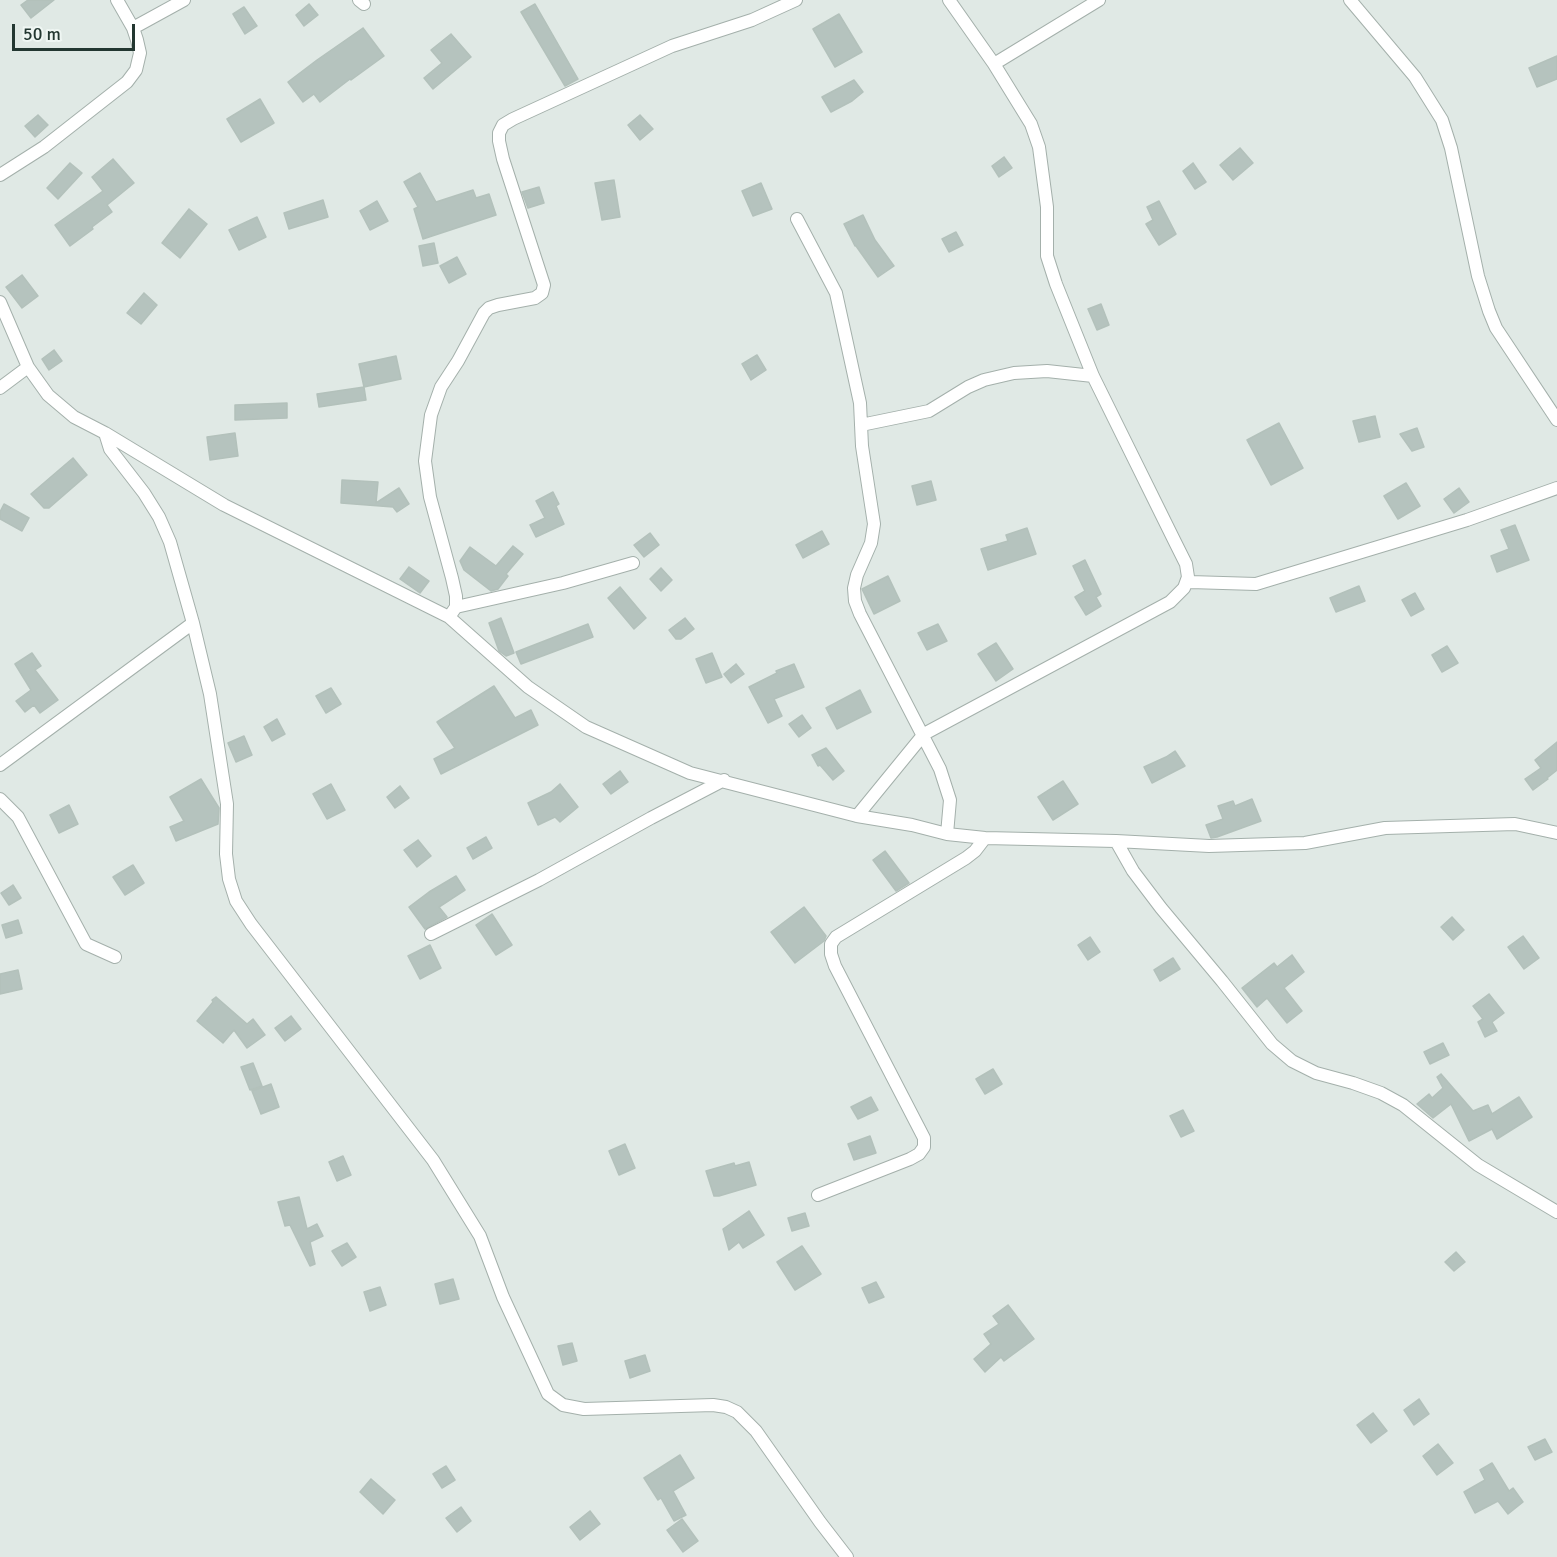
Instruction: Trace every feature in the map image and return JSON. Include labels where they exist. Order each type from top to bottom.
[{"type":"street","points":[[0,176],[44,147],[127,82],[136,70],[140,53],[133,28],[117,0]]},
{"type":"street","points":[[133,28],[184,0]]},
{"type":"street","points":[[452,612],[456,596],[429,497],[425,460],[431,416],[441,387],[484,313],[489,308],[535,298],[542,292],[544,285],[503,159],[499,141],[499,133],[503,125],[672,46],[752,20],[796,0]]},
{"type":"street","points":[[857,816],[924,735],[1170,602],[1184,588],[1188,578],[1186,564],[1093,376],[1056,284],[1047,256],[1047,207],[1039,147],[1030,124],[994,64],[949,0]]},
{"type":"street","points":[[994,64],[1099,0]]},
{"type":"street","points":[[1350,0],[1415,77],[1442,120],[1451,148],[1478,276],[1489,311],[1496,328],[1557,420]]},
{"type":"street","points":[[797,219],[836,293],[860,404],[862,446],[874,524],[871,543],[857,575],[854,588],[855,601],[940,769],[950,800],[948,834]]},
{"type":"street","points":[[0,303],[28,367],[48,395],[74,417],[105,433],[224,505],[452,612],[528,687],[586,727],[690,773],[857,816],[912,825],[948,834],[985,838],[1209,846],[1305,843],[1385,828],[1515,824],[1557,833]]},
{"type":"street","points":[[0,388],[28,367]]},
{"type":"street","points":[[861,424],[929,411],[968,387],[984,380],[1014,373],[1047,371],[1093,376]]},
{"type":"street","points":[[105,433],[110,449],[144,493],[159,517],[170,542],[193,623],[210,694],[227,804],[226,854],[229,879],[236,901],[251,924],[433,1160],[480,1236],[503,1297],[548,1394],[563,1405],[584,1409],[713,1405],[737,1412],[756,1431],[847,1557]]},
{"type":"street","points":[[1188,578],[1190,582],[1256,585],[1467,520],[1557,488]]},
{"type":"street","points":[[452,612],[633,563]]},
{"type":"street","points":[[0,765],[193,623]]},
{"type":"street","points":[[431,934],[539,880],[723,780]]},
{"type":"street","points":[[0,799],[18,817],[86,944],[115,957]]},
{"type":"street","points":[[818,1195],[910,1159],[919,1154],[924,1147],[924,1138],[835,966],[831,944],[836,937],[966,858],[985,838]]},
{"type":"street","points":[[1116,841],[1133,871],[1161,908],[1272,1044],[1292,1061],[1316,1073],[1353,1083],[1403,1105],[1478,1165],[1557,1212]]},
{"type":"building","points":[[28,0],[54,0],[31,18],[21,5]]},
{"type":"building","points":[[309,4],[318,15],[304,26],[296,15]]},
{"type":"building","points":[[535,4],[578,79],[565,86],[521,12]]},
{"type":"building","points":[[244,7],[257,26],[245,34],[233,14]]},
{"type":"building","points":[[839,14],[862,52],[835,67],[813,29]]},
{"type":"building","points":[[363,28],[384,56],[320,102],[314,94],[303,102],[288,82]]},
{"type":"building","points":[[451,34],[471,57],[433,89],[424,78],[442,63],[431,50]]},
{"type":"building","points":[[1557,56],[1557,79],[1537,87],[1529,68]]},
{"type":"building","points":[[854,80],[863,92],[852,101],[831,112],[822,97]]},
{"type":"building","points":[[260,99],[274,123],[241,142],[227,119]]},
{"type":"building","points":[[38,115],[48,125],[35,137],[25,126]]},
{"type":"building","points":[[640,115],[653,129],[640,140],[628,125]]},
{"type":"building","points":[[1240,148],[1253,163],[1233,180],[1220,165]]},
{"type":"building","points":[[1004,157],[1012,168],[999,177],[992,166]]},
{"type":"building","points":[[113,159],[134,183],[107,205],[112,212],[70,246],[55,225],[103,191],[92,177]]},
{"type":"building","points":[[70,163],[82,173],[58,199],[47,188]]},
{"type":"building","points":[[1193,163],[1206,182],[1195,189],[1183,171]]},
{"type":"building","points":[[420,173],[436,202],[473,190],[476,198],[489,194],[496,215],[423,239],[414,209],[418,207],[404,182]]},
{"type":"building","points":[[614,180],[620,217],[602,220],[595,183]]},
{"type":"building","points":[[761,183],[772,209],[753,216],[742,191]]},
{"type":"building","points":[[539,187],[544,203],[528,208],[522,192]]},
{"type":"building","points":[[323,200],[328,217],[289,229],[284,213]]},
{"type":"building","points":[[377,201],[388,221],[370,230],[360,211]]},
{"type":"building","points":[[1159,201],[1176,234],[1159,245],[1146,224],[1153,220],[1147,207]]},
{"type":"building","points":[[189,209],[207,224],[180,258],[162,243]]},
{"type":"building","points":[[863,215],[875,240],[894,266],[878,277],[855,246],[844,224]]},
{"type":"building","points":[[257,217],[266,237],[239,250],[229,230]]},
{"type":"building","points":[[956,232],[963,245],[949,252],[942,239]]},
{"type":"building","points":[[434,243],[438,263],[423,266],[419,246]]},
{"type":"building","points":[[457,257],[466,274],[449,283],[440,266]]},
{"type":"building","points":[[22,275],[38,296],[22,308],[6,287]]},
{"type":"building","points":[[144,293],[157,305],[141,324],[127,313]]},
{"type":"building","points":[[1101,304],[1109,325],[1097,330],[1088,309]]},
{"type":"building","points":[[54,350],[62,361],[49,370],[42,359]]},
{"type":"building","points":[[757,355],[766,370],[751,380],[742,364]]},
{"type":"building","points":[[396,356],[401,379],[364,387],[359,364]]},
{"type":"building","points":[[364,387],[366,400],[319,407],[317,394]]},
{"type":"building","points":[[287,403],[287,418],[235,420],[235,405]]},
{"type":"building","points":[[1375,416],[1380,437],[1359,442],[1353,421]]},
{"type":"building","points":[[1279,423],[1303,468],[1271,485],[1247,440]]},
{"type":"building","points":[[1417,428],[1424,447],[1412,451],[1400,434]]},
{"type":"building","points":[[235,433],[238,456],[210,460],[207,437]]},
{"type":"building","points":[[73,458],[87,475],[49,508],[44,508],[31,494]]},
{"type":"building","points":[[342,480],[378,482],[376,503],[399,488],[409,504],[397,512],[393,507],[341,503]]},
{"type":"building","points":[[931,481],[936,500],[917,505],[912,486]]},
{"type":"building","points":[[1406,483],[1420,506],[1398,519],[1384,496]]},
{"type":"building","points":[[1459,488],[1469,502],[1454,513],[1444,499]]},
{"type":"building","points":[[553,492],[564,524],[536,537],[530,525],[545,518],[536,501]]},
{"type":"building","points":[[4,504],[29,518],[22,531],[0,519],[0,512]]},
{"type":"building","points":[[1515,525],[1529,560],[1497,572],[1491,556],[1509,549],[1501,530]]},
{"type":"building","points":[[1027,528],[1036,554],[988,570],[981,549],[1008,541],[1006,535]]},
{"type":"building","points":[[822,531],[829,544],[803,558],[796,545]]},
{"type":"building","points":[[650,533],[659,545],[644,557],[634,545]]},
{"type":"building","points":[[513,546],[523,554],[506,574],[508,576],[498,589],[491,591],[464,570],[460,561],[470,547],[496,566]]},
{"type":"building","points":[[1085,560],[1101,594],[1096,597],[1101,606],[1086,615],[1075,597],[1085,591],[1073,566]]},
{"type":"building","points":[[409,567],[429,581],[420,593],[400,579]]},
{"type":"building","points":[[661,568],[672,580],[661,591],[650,579]]},
{"type":"building","points":[[888,576],[900,601],[874,614],[862,589]]},
{"type":"building","points":[[1359,586],[1365,601],[1336,612],[1330,598]]},
{"type":"building","points":[[620,587],[646,618],[634,629],[608,598]]},
{"type":"building","points":[[1415,593],[1424,609],[1411,616],[1402,600]]},
{"type":"building","points":[[501,618],[514,653],[506,656],[499,651],[489,623]]},
{"type":"building","points":[[685,618],[694,629],[681,639],[676,639],[669,630]]},
{"type":"building","points":[[588,624],[593,637],[521,664],[516,652]]},
{"type":"building","points":[[938,624],[947,641],[927,650],[918,633]]},
{"type":"building","points":[[996,643],[1013,669],[996,681],[978,654]]},
{"type":"building","points":[[1447,646],[1458,663],[1442,672],[1432,655]]},
{"type":"building","points":[[32,653],[41,666],[35,670],[58,700],[40,713],[34,705],[25,712],[16,701],[31,690],[15,664]]},
{"type":"building","points":[[712,653],[722,677],[706,683],[696,659]]},
{"type":"building","points":[[736,664],[744,674],[731,683],[724,674]]},
{"type":"building","points":[[794,664],[804,687],[774,699],[782,716],[768,723],[749,687],[777,673],[776,671]]},
{"type":"building","points":[[494,686],[515,718],[531,710],[538,725],[441,774],[434,759],[455,748],[437,722]]},
{"type":"building","points":[[331,688],[341,704],[326,713],[316,696]]},
{"type":"building","points":[[860,690],[871,712],[837,729],[826,708]]},
{"type":"building","points":[[802,715],[811,728],[799,737],[789,724]]},
{"type":"building","points":[[277,719],[285,734],[272,741],[264,727]]},
{"type":"building","points":[[244,736],[252,755],[236,762],[228,743]]},
{"type":"building","points":[[1557,742],[1557,770],[1533,790],[1525,779],[1541,768],[1535,760]]},
{"type":"building","points":[[826,748],[844,771],[833,780],[820,765],[818,766],[812,755]]},
{"type":"building","points":[[1175,751],[1185,766],[1152,783],[1144,767]]},
{"type":"building","points":[[620,771],[628,782],[611,794],[603,784]]},
{"type":"building","points":[[201,779],[219,808],[218,824],[176,841],[170,827],[184,821],[170,797]]},
{"type":"building","points":[[1063,781],[1078,804],[1053,820],[1038,797]]},
{"type":"building","points":[[331,784],[345,810],[327,819],[313,794]]},
{"type":"building","points":[[560,784],[578,807],[560,822],[555,817],[538,825],[528,803],[551,792]]},
{"type":"building","points":[[400,786],[409,798],[395,808],[387,797]]},
{"type":"building","points":[[1252,799],[1261,821],[1211,838],[1206,825],[1223,819],[1218,806],[1233,801],[1235,806]]},
{"type":"building","points":[[69,805],[78,824],[59,833],[50,815]]},
{"type":"building","points":[[486,837],[492,848],[473,859],[467,848]]},
{"type":"building","points":[[418,840],[431,856],[417,867],[404,850]]},
{"type":"building","points":[[885,851],[909,883],[896,891],[873,860]]},
{"type":"building","points":[[133,865],[144,883],[125,895],[113,877]]},
{"type":"building","points":[[456,876],[465,890],[439,907],[447,917],[425,929],[409,907]]},
{"type":"building","points":[[13,885],[21,898],[9,905],[1,893]]},
{"type":"building","points":[[804,907],[826,936],[824,941],[795,963],[771,932]]},
{"type":"building","points":[[492,914],[512,945],[496,955],[476,925]]},
{"type":"building","points":[[1452,917],[1464,930],[1453,940],[1441,927]]},
{"type":"building","points":[[18,920],[22,933],[6,938],[2,925]]},
{"type":"building","points":[[1523,936],[1539,958],[1524,969],[1508,947]]},
{"type":"building","points":[[1090,937],[1100,952],[1088,960],[1078,945]]},
{"type":"building","points":[[430,945],[441,968],[420,979],[408,956]]},
{"type":"building","points":[[1292,955],[1304,972],[1284,988],[1302,1011],[1287,1023],[1267,998],[1257,1007],[1242,988],[1274,963],[1277,967]]},
{"type":"building","points":[[1173,958],[1180,969],[1160,981],[1154,970]]},
{"type":"building","points":[[18,970],[22,989],[0,994],[0,974]]},
{"type":"building","points":[[1489,994],[1504,1013],[1492,1022],[1497,1031],[1485,1037],[1478,1022],[1483,1019],[1473,1006]]},
{"type":"building","points":[[216,997],[247,1024],[253,1019],[265,1035],[247,1048],[234,1030],[223,1043],[197,1021]]},
{"type":"building","points":[[291,1016],[301,1029],[285,1041],[275,1028]]},
{"type":"building","points":[[1443,1043],[1449,1055],[1430,1064],[1424,1052]]},
{"type":"building","points":[[253,1063],[262,1086],[250,1090],[241,1067]]},
{"type":"building","points":[[993,1069],[1002,1084],[985,1094],[976,1079]]},
{"type":"building","points":[[1441,1074],[1473,1111],[1488,1105],[1492,1114],[1519,1097],[1532,1117],[1497,1139],[1492,1129],[1469,1141],[1451,1104],[1433,1118],[1417,1104],[1429,1094],[1432,1098],[1443,1088],[1437,1077]]},
{"type":"building","points":[[271,1084],[279,1107],[261,1114],[252,1091]]},
{"type":"building","points":[[871,1097],[878,1110],[858,1119],[851,1107]]},
{"type":"building","points":[[1183,1110],[1194,1131],[1181,1137],[1170,1116]]},
{"type":"building","points":[[870,1136],[876,1153],[854,1160],[848,1144]]},
{"type":"building","points":[[625,1144],[635,1168],[619,1175],[609,1151]]},
{"type":"building","points":[[343,1156],[351,1175],[337,1181],[329,1162]]},
{"type":"building","points":[[749,1162],[756,1185],[714,1196],[706,1171],[734,1163],[735,1166]]},
{"type":"building","points":[[299,1197],[307,1229],[317,1224],[323,1236],[310,1242],[315,1264],[310,1266],[290,1225],[285,1226],[278,1202]]},
{"type":"building","points":[[749,1211],[764,1235],[743,1248],[739,1242],[729,1250],[723,1229]]},
{"type":"building","points":[[805,1213],[809,1226],[792,1231],[788,1218]]},
{"type":"building","points":[[347,1243],[356,1257],[342,1266],[332,1251]]},
{"type":"building","points":[[802,1246],[821,1274],[795,1290],[777,1262]]},
{"type":"building","points":[[1456,1252],[1465,1262],[1454,1271],[1445,1262]]},
{"type":"building","points":[[453,1279],[459,1299],[440,1304],[435,1284]]},
{"type":"building","points":[[876,1282],[884,1297],[869,1303],[862,1288]]},
{"type":"building","points":[[380,1287],[386,1305],[370,1311],[364,1292]]},
{"type":"building","points":[[1008,1305],[1034,1339],[1004,1361],[1001,1357],[985,1372],[974,1359],[991,1344],[984,1334],[999,1324],[993,1316]]},
{"type":"building","points":[[572,1343],[577,1361],[563,1365],[558,1346]]},
{"type":"building","points":[[645,1355],[650,1371],[630,1378],[625,1361]]},
{"type":"building","points":[[1419,1399],[1429,1414],[1414,1425],[1404,1410]]},
{"type":"building","points":[[1373,1413],[1387,1431],[1371,1443],[1357,1425]]},
{"type":"building","points":[[1545,1439],[1552,1452],[1535,1460],[1528,1447]]},
{"type":"building","points":[[1438,1444],[1453,1463],[1437,1475],[1423,1456]]},
{"type":"building","points":[[680,1455],[694,1478],[673,1491],[686,1515],[674,1521],[661,1498],[658,1500],[644,1478]]},
{"type":"building","points":[[1492,1463],[1509,1491],[1513,1488],[1523,1502],[1508,1514],[1498,1501],[1475,1513],[1464,1492],[1485,1480],[1480,1470]]},
{"type":"building","points":[[446,1466],[455,1480],[442,1488],[433,1474]]},
{"type":"building","points":[[371,1479],[395,1500],[383,1514],[360,1492]]},
{"type":"building","points":[[461,1507],[471,1521],[457,1532],[446,1518]]},
{"type":"building","points":[[590,1511],[600,1524],[580,1540],[570,1527]]},
{"type":"building","points":[[682,1519],[698,1541],[683,1552],[667,1530]]}]
